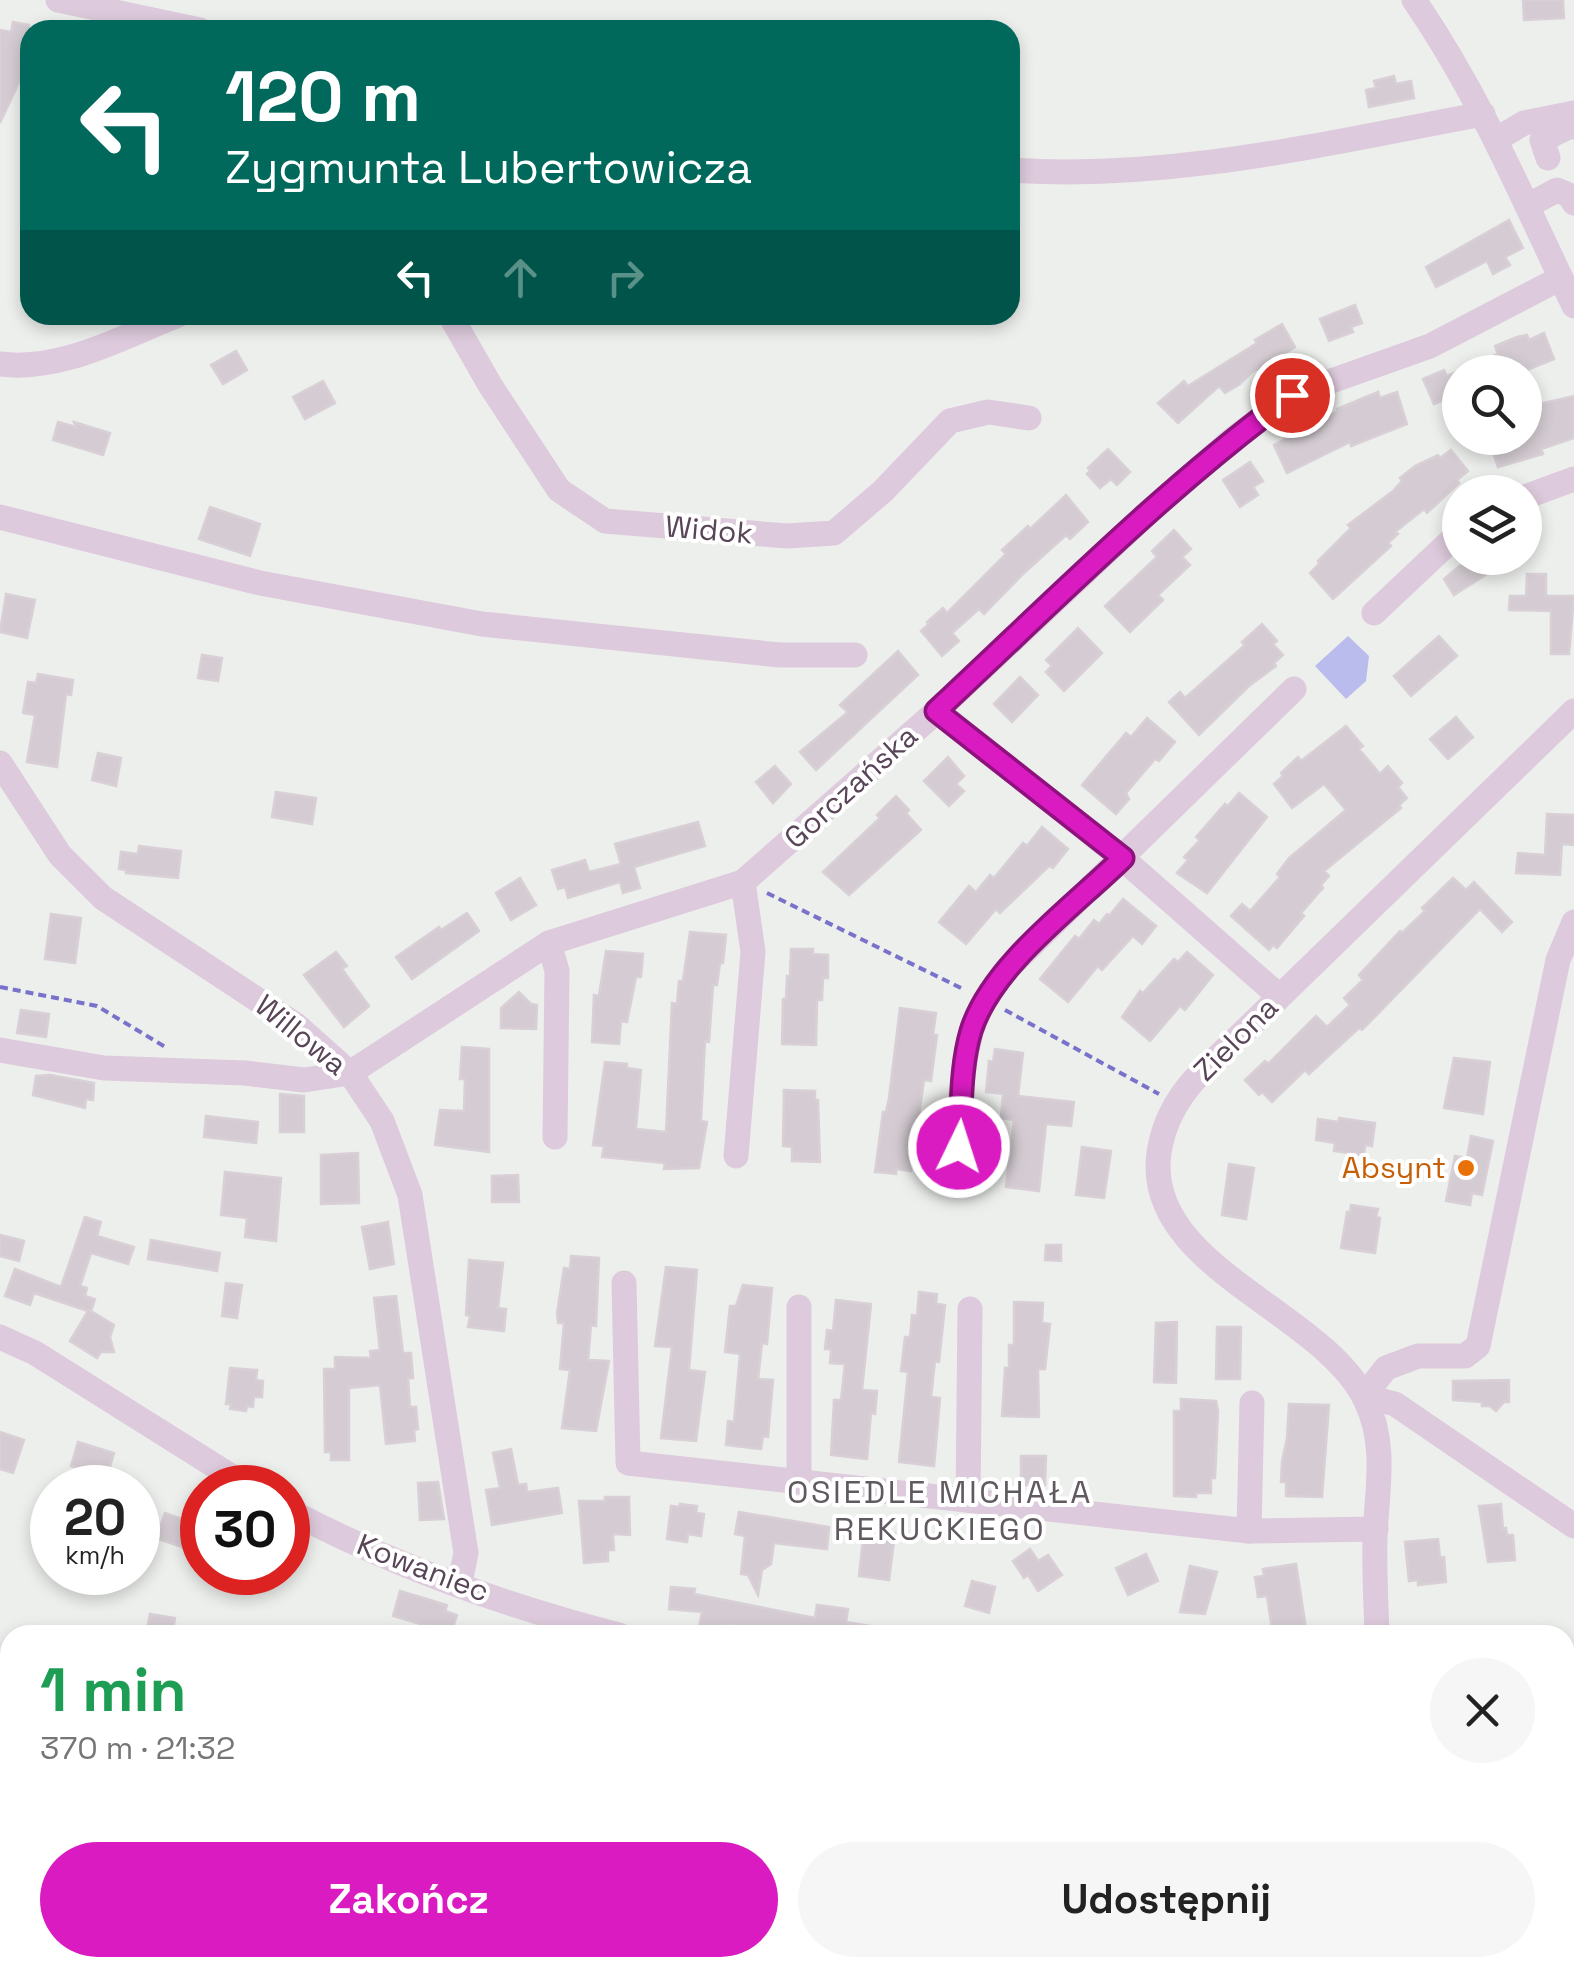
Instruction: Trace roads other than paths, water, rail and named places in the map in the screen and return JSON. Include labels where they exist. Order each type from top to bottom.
[{"type":"street","points":[[58,0],[153,20]]},
{"type":"street","points":[[1414,0],[1451,54],[1484,114],[1574,306]]},
{"type":"street","points":[[1020,170],[1156,170],[1280,152],[1484,114]]},
{"type":"street","points":[[1497,139],[1524,123],[1574,114]]},
{"type":"street","points":[[1548,158],[1542,140],[1568,127],[1574,128]]},
{"type":"street","points":[[1527,206],[1557,190],[1569,195],[1574,203]]},
{"type":"street","name":"Gorczańska","points":[[350,1073],[549,943],[743,882],[1233,438],[1292,395],[1430,346],[1560,278]]},
{"type":"street","points":[[0,364],[32,366],[67,358],[152,325]]},
{"type":"street","name":"Widok","points":[[456,325],[559,490],[605,521],[787,536],[834,533],[882,491],[950,421],[988,412],[1029,418]]},
{"type":"street","points":[[1542,491],[1574,479]]},
{"type":"street","points":[[0,517],[260,583],[482,624],[780,654],[855,655]]},
{"type":"street","points":[[1374,612],[1442,549]]},
{"type":"street","points":[[957,1183],[964,1075],[971,1032],[985,1000],[1005,970],[1294,689]]},
{"type":"street","points":[[936,711],[1123,858],[1278,996]]},
{"type":"street","name":"Zielona","points":[[1378,1625],[1376,1529],[1380,1457],[1378,1433],[1364,1396],[1346,1370],[1325,1350],[1199,1251],[1182,1231],[1164,1200],[1159,1178],[1161,1140],[1177,1103],[1195,1079],[1574,711]]},
{"type":"street","name":"Willowa","points":[[0,763],[60,855],[103,898],[296,1026],[350,1073],[382,1121],[410,1196],[466,1553],[460,1584]]},
{"type":"street","points":[[736,1156],[753,952],[743,882]]},
{"type":"street","points":[[1364,1396],[1386,1368],[1418,1356],[1465,1356],[1478,1346],[1554,977],[1574,922]]},
{"type":"street","points":[[549,943],[557,972],[556,1137]]},
{"type":"street","points":[[0,1050],[104,1068],[245,1073],[304,1080],[350,1073]]},
{"type":"street","points":[[624,1283],[628,1463],[1250,1531],[1376,1529]]},
{"type":"street","points":[[799,1307],[799,1482]]},
{"type":"street","points":[[968,1500],[970,1309]]},
{"type":"street","points":[[0,1337],[36,1353],[214,1465]]},
{"type":"street","name":"Zielona","points":[[1364,1396],[1395,1404],[1574,1526]]},
{"type":"street","points":[[1250,1531],[1252,1403]]},
{"type":"street","name":"Kowaniec","points":[[310,1521],[366,1548],[570,1625]]},
{"type":"place","name":"Absynt","points":[[1466,1168]]},
{"type":"district","name":"OSIEDLE MICHAŁA REKUCKIEGO","points":[[940,1510]]}]
